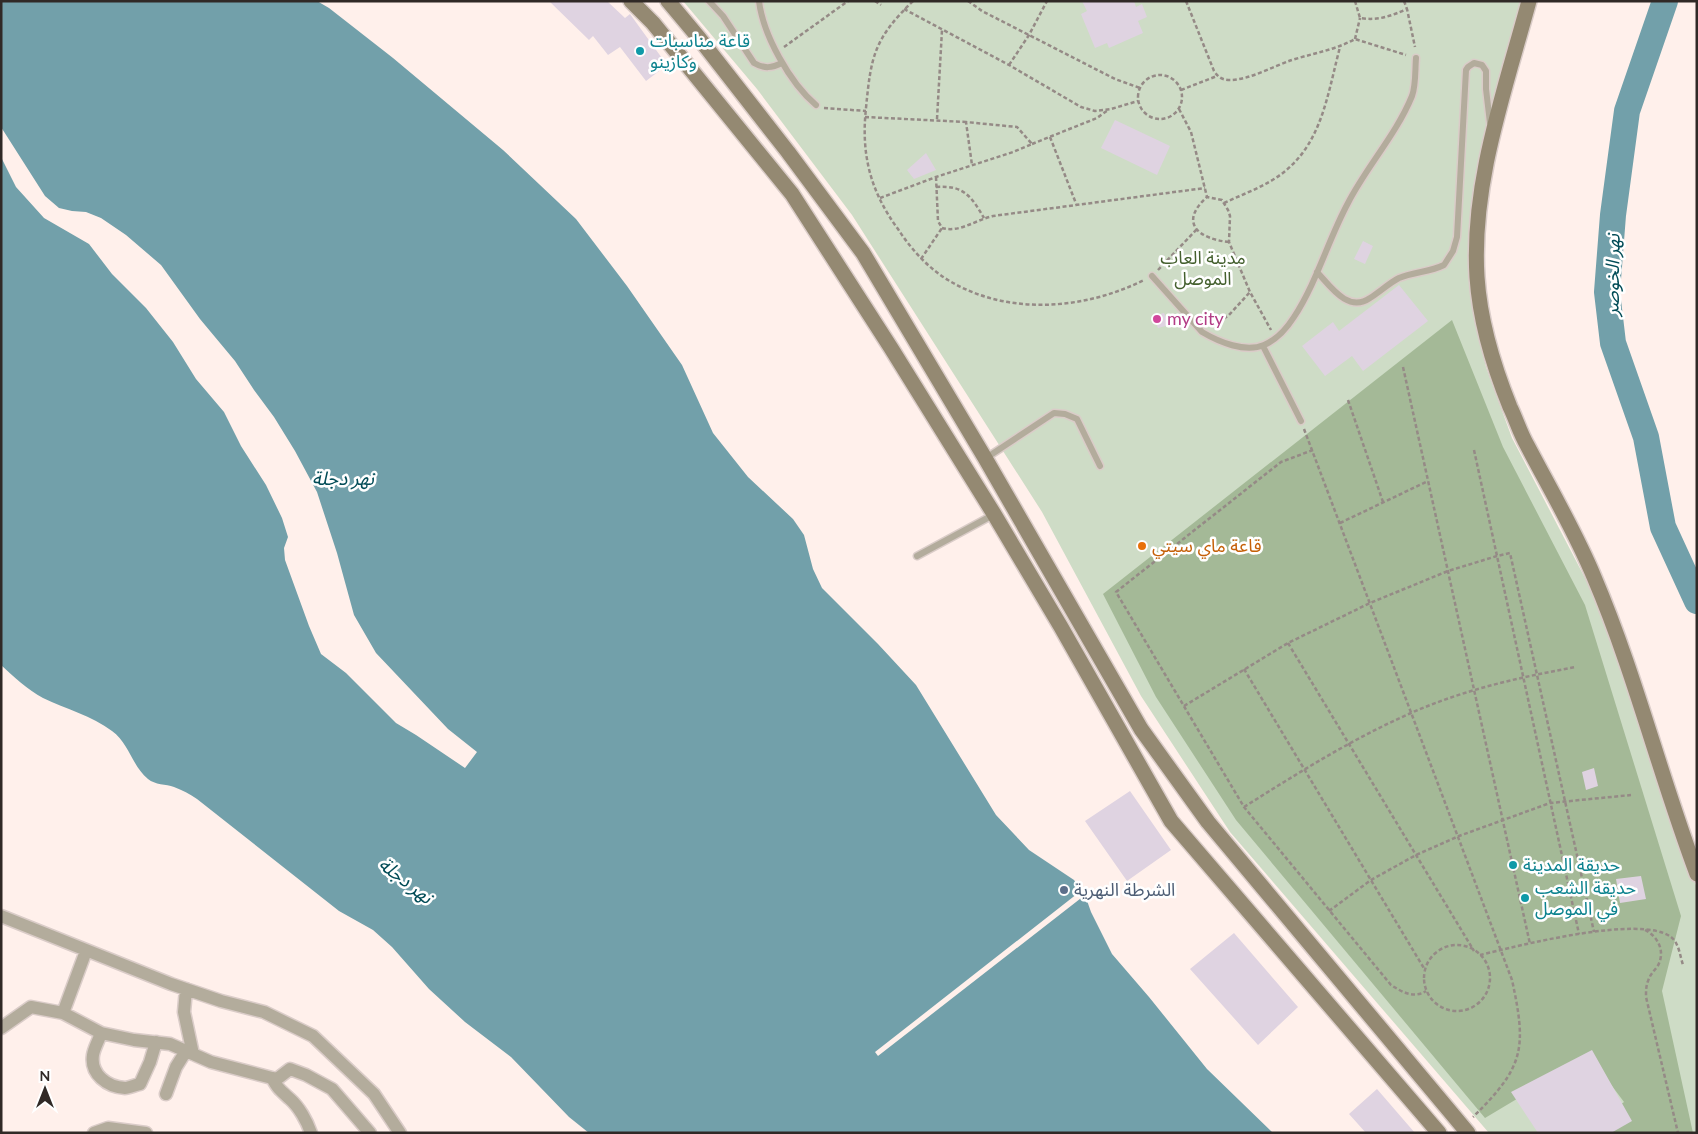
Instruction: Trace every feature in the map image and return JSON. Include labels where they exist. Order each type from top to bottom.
[{"type":"main road","points":[[631,1],[653,23],[792,194],[891,348],[994,514],[1066,635],[1171,821],[1440,1133],[1463,1126],[1208,822],[1141,729],[863,253],[788,152],[671,2]]},
{"type":"main road","points":[[1529,1],[1492,138],[1483,179],[1478,211],[1476,244],[1480,309],[1497,375],[1525,442],[1575,534],[1603,598],[1697,874]]},
{"type":"main road","points":[[891,348],[911,334]]},
{"type":"street","points":[[1,916],[186,989],[221,1001],[264,1012],[313,1036],[374,1094],[398,1132]]},
{"type":"street","points":[[63,1012],[86,951]]},
{"type":"street","points":[[186,989],[184,1012],[190,1052]]},
{"type":"street","points":[[1,1028],[31,1007],[63,1012],[101,1033],[134,1040],[170,1044],[211,1062],[272,1078],[277,1079],[290,1068],[332,1089],[370,1133]]},
{"type":"street","points":[[101,1033],[93,1056],[94,1067],[99,1077],[107,1084],[126,1088],[140,1084],[156,1042]]},
{"type":"street","points":[[166,1094],[176,1067],[190,1052]]},
{"type":"street","points":[[272,1078],[283,1095],[295,1105],[306,1131]]},
{"type":"street","points":[[94,1133],[108,1128],[146,1133]]},
{"type":"lane","points":[[710,1],[723,16],[754,63],[770,68],[782,63]]},
{"type":"lane","points":[[758,1],[764,25],[782,63],[804,95],[816,105]]},
{"type":"lane","points":[[1152,276],[1202,332],[1212,338],[1237,346],[1250,347],[1263,346],[1276,338],[1295,316],[1347,204],[1371,164],[1398,126],[1413,93],[1416,58]]},
{"type":"lane","points":[[1317,272],[1345,300],[1358,304],[1364,302],[1395,280],[1440,267],[1447,262],[1453,251],[1458,228],[1466,70],[1474,63],[1482,65],[1486,71],[1486,88],[1492,138]]},
{"type":"lane","points":[[1263,346],[1301,421]]},
{"type":"lane","points":[[984,458],[1054,413],[1065,414],[1077,419],[1100,466]]},
{"type":"lane","points":[[917,556],[994,514]]},
{"type":"path","points":[[777,52],[848,1]]},
{"type":"path","points":[[875,1],[880,5]]},
{"type":"path","points":[[913,1],[891,24],[880,39],[876,49],[870,71],[865,117],[865,151],[868,169],[889,217],[921,259],[949,281],[996,300],[1022,304],[1056,304],[1112,294],[1152,276],[1197,229]]},
{"type":"path","points":[[968,1],[982,11],[1115,79],[1140,88]]},
{"type":"path","points":[[1009,65],[1029,35],[1047,1]]},
{"type":"path","points":[[1186,1],[1217,76],[1222,80],[1231,80],[1340,47],[1355,39],[1416,58],[1415,42],[1404,1]]},
{"type":"path","points":[[1355,1],[1360,18],[1355,39]]},
{"type":"path","points":[[904,10],[1009,65],[1081,108],[1095,111],[1138,101]]},
{"type":"path","points":[[1360,18],[1372,20],[1384,18],[1407,10]]},
{"type":"path","points":[[937,119],[942,30]]},
{"type":"path","points":[[1224,203],[1270,182],[1308,148],[1318,126],[1340,47]]},
{"type":"path","points":[[1161,75],[1174,79],[1181,90],[1182,97],[1179,109],[1169,117],[1156,119],[1144,113],[1138,101],[1140,88],[1149,78],[1161,75]]},
{"type":"path","points":[[1181,90],[1217,76]]},
{"type":"path","points":[[816,105],[827,109],[866,111]]},
{"type":"path","points":[[880,198],[1032,144],[1097,118],[1110,109]]},
{"type":"path","points":[[1179,109],[1191,132],[1207,197]]},
{"type":"path","points":[[865,117],[937,119],[1017,127],[1032,144]]},
{"type":"path","points":[[966,122],[972,165]]},
{"type":"path","points":[[1050,137],[1077,206]]},
{"type":"path","points":[[936,177],[938,221],[942,228]]},
{"type":"path","points":[[936,187],[950,186],[962,190],[972,199],[984,218]]},
{"type":"path","points":[[942,228],[955,230],[984,218],[1205,188]]},
{"type":"path","points":[[1229,242],[1210,239],[1202,235],[1197,229],[1193,218],[1195,211],[1199,204],[1207,197],[1215,198],[1224,203],[1228,210],[1231,223],[1229,242],[1250,292],[1276,338]]},
{"type":"path","points":[[921,259],[942,228]]},
{"type":"path","points":[[1202,332],[1229,315],[1250,292]]},
{"type":"path","points":[[1403,366],[1530,944]]},
{"type":"path","points":[[1348,400],[1383,502]]},
{"type":"path","points":[[1301,421],[1512,980],[1521,1036],[1518,1058],[1509,1078],[1495,1096],[1463,1126]]},
{"type":"path","points":[[1313,450],[1281,462],[1116,592],[1244,807],[1391,985],[1409,994],[1421,994],[1426,991]]},
{"type":"path","points":[[1474,450],[1579,934]]},
{"type":"path","points":[[1340,523],[1428,481]]},
{"type":"path","points":[[1184,706],[1288,643],[1370,603],[1448,571],[1510,553],[1594,932]]},
{"type":"path","points":[[1288,643],[1474,951]]},
{"type":"path","points":[[1244,807],[1349,744],[1412,713],[1474,690],[1523,676],[1576,667]]},
{"type":"path","points":[[1244,669],[1425,970]]},
{"type":"path","points":[[1329,911],[1371,880],[1416,855],[1503,819],[1550,803],[1631,795]]},
{"type":"path","points":[[1636,929],[1647,931],[1654,936],[1661,950],[1658,966],[1647,982],[1646,996],[1678,1133]]},
{"type":"path","points":[[1480,955],[1579,934],[1636,929],[1656,931],[1673,938],[1679,950],[1682,965]]},
{"type":"path","points":[[1457,945],[1468,947],[1474,951],[1484,960],[1489,970],[1490,981],[1484,996],[1472,1007],[1462,1011],[1440,1007],[1426,991],[1424,980],[1429,960],[1446,947],[1457,945]]},
{"type":"green space","name":"مدينة العاب الموصل","points":[[683,1],[1521,1],[1478,161],[1469,226],[1470,293],[1486,367],[1512,438],[1596,599],[1697,888],[1697,1133],[1489,1133],[1230,832],[1141,696],[1042,512],[852,215],[757,89]]},
{"type":"green space","points":[[1452,320],[1503,447],[1585,605],[1681,916],[1662,991],[1693,1133],[1609,1133],[1600,1120],[1624,1102],[1597,1066],[1565,1070],[1485,1118],[1236,820],[1156,697],[1103,594]]},
{"type":"water","name":"نهر دجلة","points":[[1,1],[317,1],[329,8],[393,58],[503,150],[576,219],[627,286],[682,365],[713,433],[748,477],[793,519],[804,535],[813,569],[822,588],[916,685],[996,815],[1029,850],[1074,880],[1085,895],[1091,912],[1112,954],[1207,1069],[1273,1133],[589,1133],[569,1117],[511,1057],[465,1022],[429,989],[392,947],[373,930],[339,911],[194,797],[177,788],[148,779],[138,768],[123,742],[112,731],[87,717],[37,695],[11,674],[1,665]]},
{"type":"pier","points":[[1,127],[45,196],[59,208],[86,212],[101,218],[126,235],[161,265],[200,319],[235,361],[274,417],[317,492],[337,553],[354,615],[376,653],[448,729],[477,752],[465,768],[396,723],[346,673],[321,654],[285,560],[284,548],[288,537],[282,518],[266,485],[241,446],[224,412],[196,379],[173,342],[146,308],[112,274],[89,244],[44,218],[16,187],[1,157]]},
{"type":"pier","points":[[1082,890],[1085,895],[878,1056],[875,1052]]},
{"type":"building","points":[[549,1],[607,1],[625,18],[630,14],[667,65],[646,81],[620,47],[608,55],[593,36],[589,40]]},
{"type":"building","points":[[1082,1],[1134,1],[1136,7],[1142,4],[1147,17],[1138,21],[1143,33],[1109,48],[1107,43],[1095,48],[1081,14],[1087,11]]},
{"type":"building","points":[[1115,120],[1170,146],[1157,175],[1101,148]]},
{"type":"building","points":[[926,153],[936,170],[914,179],[907,170]]},
{"type":"building","points":[[1363,241],[1373,246],[1365,264],[1354,259]]},
{"type":"building","points":[[1399,285],[1428,321],[1363,371],[1352,356],[1325,376],[1302,346],[1333,322],[1339,331]]},
{"type":"building","points":[[1164,313],[1169,325],[1158,328],[1153,316]]},
{"type":"building","points":[[1594,768],[1598,786],[1586,790],[1582,772]]},
{"type":"building","points":[[1130,791],[1171,850],[1127,881],[1085,821]]},
{"type":"building","points":[[1641,876],[1646,899],[1620,903],[1616,879]]},
{"type":"building","points":[[1234,933],[1298,1007],[1258,1045],[1190,969]]},
{"type":"building","points":[[1592,1050],[1632,1121],[1611,1133],[1538,1133],[1511,1092]]},
{"type":"building","points":[[1377,1089],[1415,1133],[1366,1133],[1349,1114]]},
{"type":"waterway","name":"نهر الخوصر","points":[[1665,1],[1627,111],[1613,215],[1607,292],[1613,343],[1646,437],[1663,527],[1697,601]]},
{"type":"place","name":"قاعة مناسبات وكازينو","points":[[640,51]]},
{"type":"place","name":"my city","points":[[1157,319]]},
{"type":"place","name":"قاعة ماي سيتي","points":[[1142,546]]},
{"type":"place","name":"حديقة المدينة","points":[[1513,865]]},
{"type":"place","name":"الشرطة النهرية","points":[[1064,890]]},
{"type":"place","name":"حديقة الشعب في الموصل","points":[[1525,898]]}]
